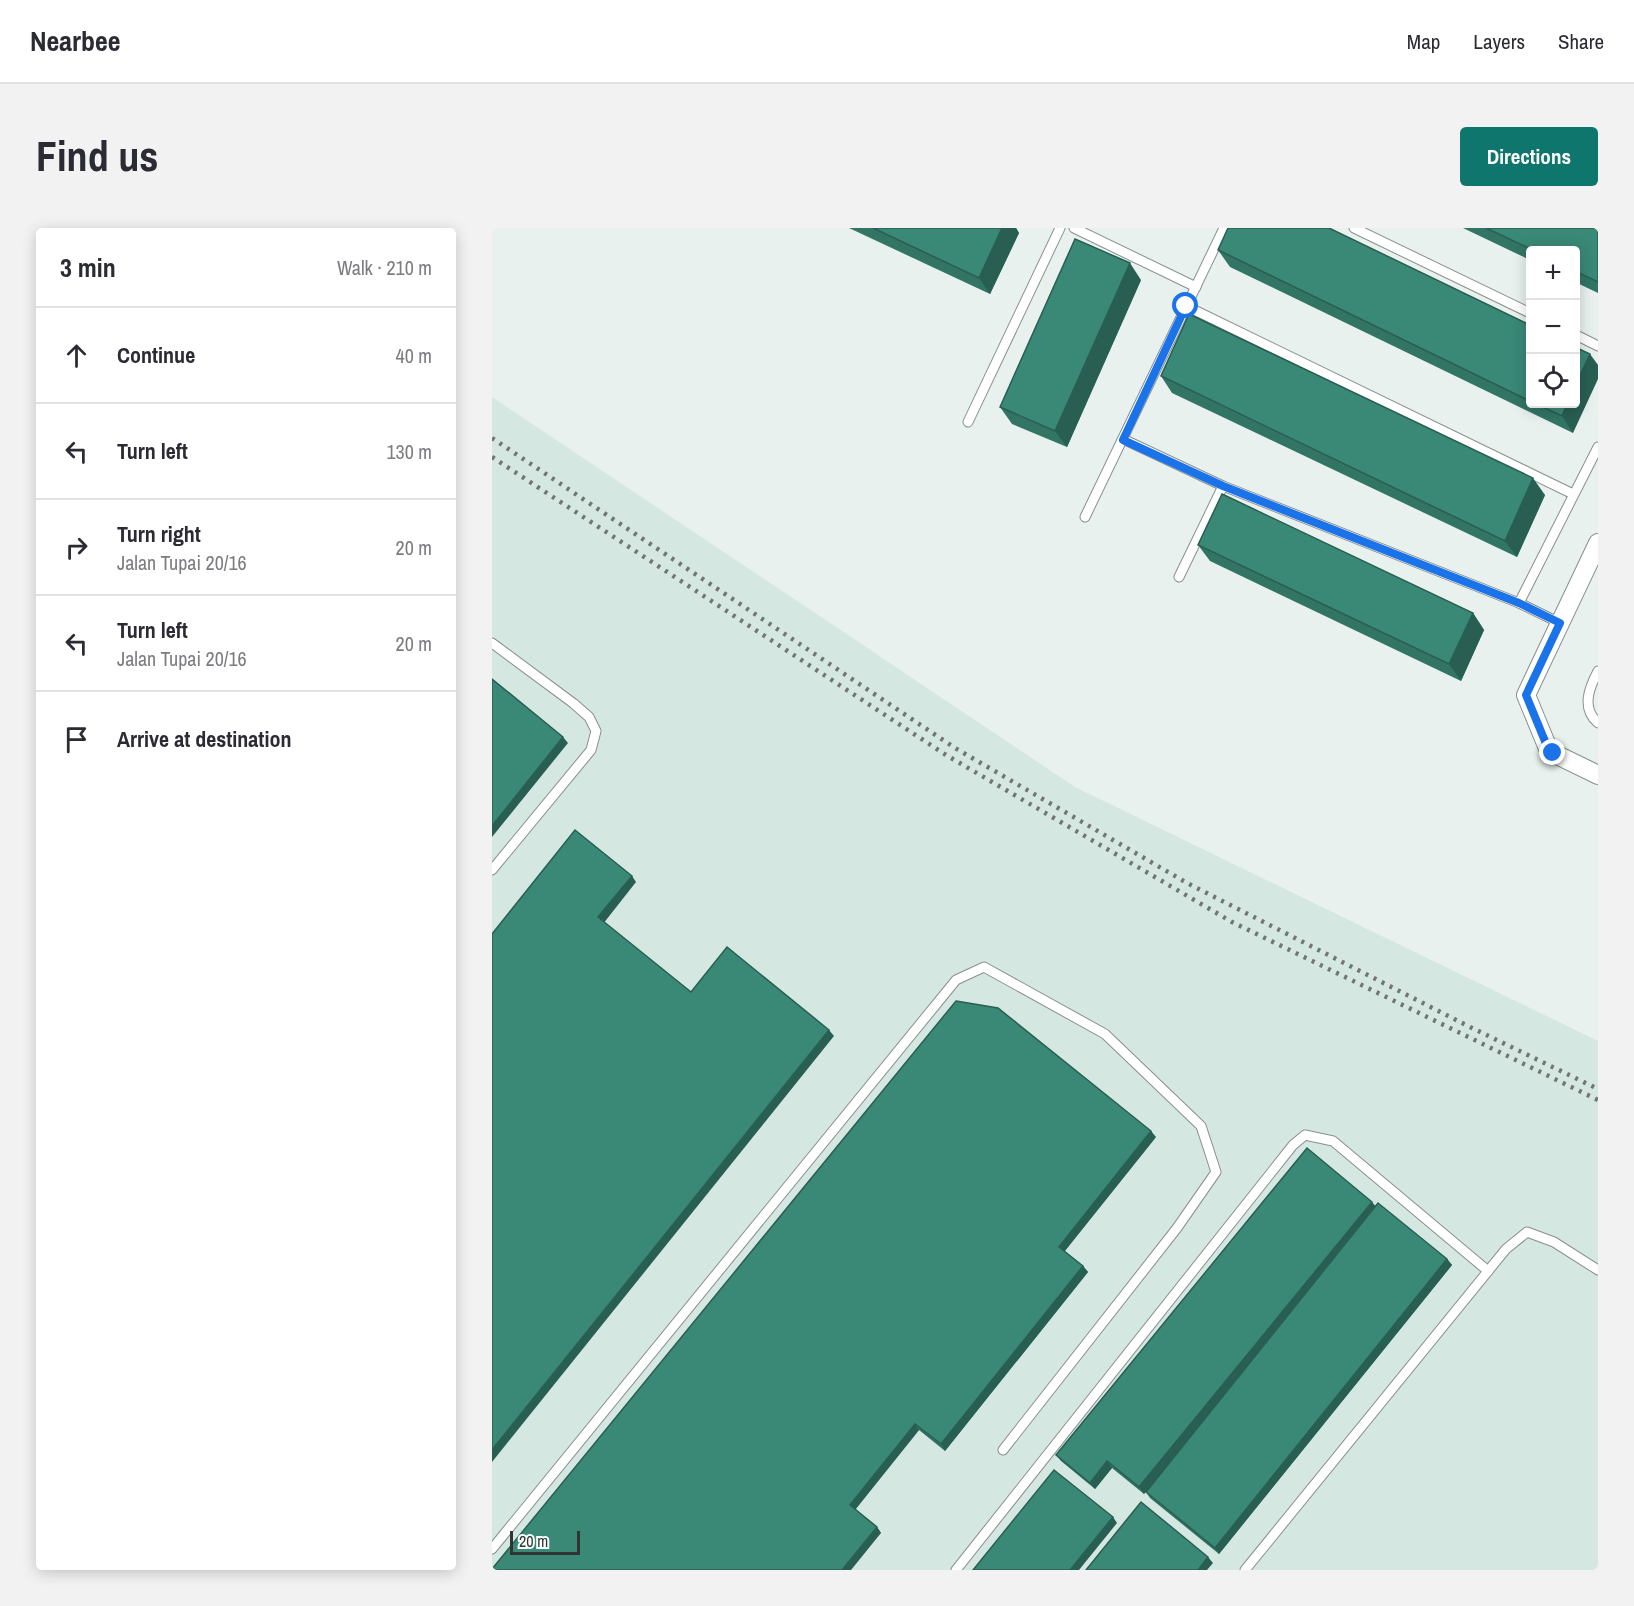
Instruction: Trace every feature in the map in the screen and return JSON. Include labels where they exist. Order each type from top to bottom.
[{"type":"street","points":[[1598,543],[1526,695],[1547,746],[1553,753],[1598,775]]},
{"type":"lane","points":[[968,422],[1060,228]]},
{"type":"lane","points":[[1074,228],[1196,287]]},
{"type":"lane","points":[[1085,518],[1224,228]]},
{"type":"lane","points":[[1354,228],[1526,312]]},
{"type":"lane","points":[[1186,306],[1573,494]]},
{"type":"lane","points":[[1580,337],[1598,346]]},
{"type":"lane","points":[[1123,440],[1223,486],[1519,603],[1560,623]]},
{"type":"lane","points":[[1519,603],[1598,447]]},
{"type":"lane","points":[[1179,577],[1223,486]]},
{"type":"lane","points":[[492,643],[573,703],[589,717],[596,732],[591,750],[492,870]]},
{"type":"lane","points":[[1598,671],[1590,688],[1587,705],[1595,722],[1598,723]]},
{"type":"lane","points":[[492,1550],[956,980],[984,967],[1105,1034],[1201,1126],[1216,1172],[1177,1228],[1003,1450]]},
{"type":"lane","points":[[956,1570],[1293,1145],[1305,1135],[1333,1141],[1488,1271]]},
{"type":"lane","points":[[1245,1570],[1506,1249],[1527,1232],[1554,1242],[1598,1270]]},
{"type":"shaded area","points":[[492,397],[1075,787],[1598,1041],[1598,1570],[492,1570]]},
{"type":"building","points":[[873,228],[1002,228],[979,278]]},
{"type":"building","points":[[1228,228],[1329,228],[1526,323],[1526,399],[1218,250]]},
{"type":"building","points":[[1486,228],[1598,228],[1598,282],[1580,273],[1580,246],[1526,247]]},
{"type":"building","points":[[1075,239],[1130,263],[1055,431],[1000,407]]},
{"type":"building","points":[[1189,314],[1533,478],[1505,541],[1161,376]]},
{"type":"building","points":[[1580,349],[1590,354],[1580,375]]},
{"type":"building","points":[[1545,408],[1565,408],[1562,416]]},
{"type":"building","points":[[1222,494],[1473,613],[1449,664],[1198,545]]},
{"type":"building","points":[[492,679],[563,737],[492,826]]},
{"type":"building","points":[[575,830],[632,876],[598,917],[691,992],[727,947],[829,1030],[492,1450],[492,934]]},
{"type":"building","points":[[956,1001],[998,1008],[1151,1131],[1059,1247],[1083,1266],[941,1444],[915,1424],[850,1505],[877,1527],[842,1570],[492,1570],[492,1569]]},
{"type":"building","points":[[1307,1148],[1372,1202],[1139,1487],[1107,1461],[1090,1483],[1056,1455]]},
{"type":"building","points":[[1378,1203],[1447,1259],[1215,1548],[1146,1492]]},
{"type":"building","points":[[1054,1470],[1113,1517],[1070,1570],[973,1570]]},
{"type":"building","points":[[1141,1502],[1208,1557],[1198,1570],[1086,1570]]},
{"type":"railway","points":[[492,438],[955,748],[1187,883],[1468,1026],[1598,1089]]},
{"type":"railway","points":[[492,457],[946,755],[1232,922],[1598,1100]]},
{"type":"route","points":[[1186,306],[1123,440],[1223,486],[1519,603],[1560,623],[1526,695],[1547,746],[1553,753]]}]
